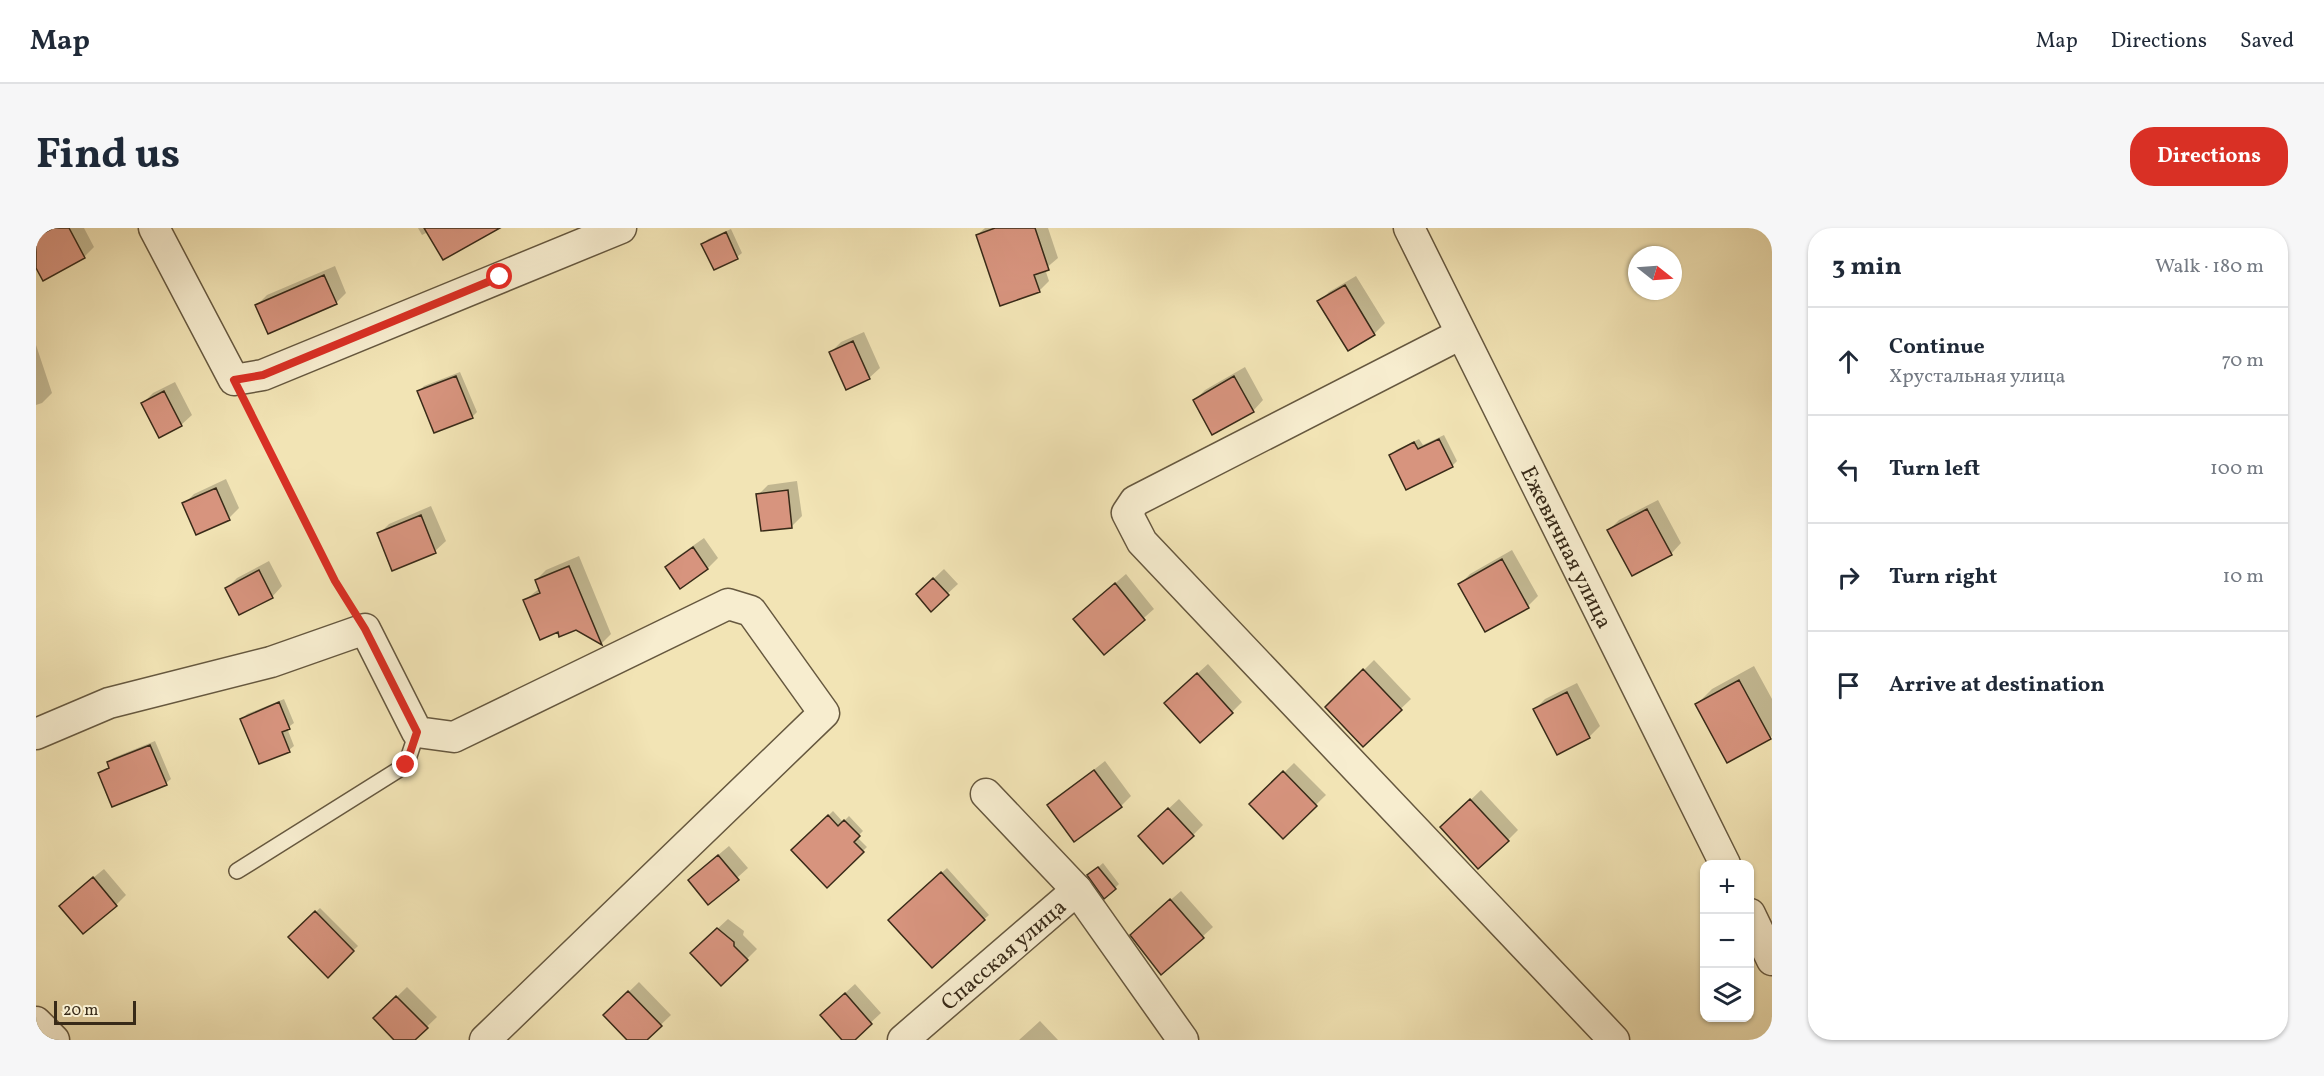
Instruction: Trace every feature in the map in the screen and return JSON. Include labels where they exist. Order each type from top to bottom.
[{"type":"street","points":[[154,228],[234,380],[263,375],[578,236],[621,228]]},
{"type":"street","name":"Ежевичная улица","points":[[1409,228],[1723,860]]},
{"type":"street","points":[[1461,334],[1135,501],[1127,513],[1142,542],[1614,1040]]},
{"type":"street","points":[[36,734],[109,703],[270,662],[365,629],[417,732],[454,737],[728,604],[751,611],[824,713],[485,1040]]},
{"type":"street","name":"Спасская улица","points":[[986,794],[1077,890],[1183,1040]]},
{"type":"street","name":"Спасская улица","points":[[903,1040],[1077,890]]},
{"type":"street","points":[[1754,924],[1772,960]]},
{"type":"street","points":[[36,1022],[54,1040]]},
{"type":"lane","points":[[237,871],[406,765],[417,732]]},
{"type":"path","points":[[234,380],[335,581],[365,629]]},
{"type":"building","points":[[53,228],[69,228],[85,258],[43,281],[36,268],[36,237]]},
{"type":"building","points":[[424,228],[500,228],[443,260]]},
{"type":"building","points":[[995,228],[1035,228],[1049,270],[1034,275],[1040,292],[1000,306],[976,235]]},
{"type":"building","points":[[726,232],[738,259],[714,270],[701,244]]},
{"type":"building","points":[[324,275],[337,304],[268,334],[255,305]]},
{"type":"building","points":[[1345,285],[1375,335],[1348,351],[1317,301]]},
{"type":"building","points":[[853,341],[870,379],[846,390],[829,352]]},
{"type":"building","points":[[456,376],[473,418],[434,433],[417,391]]},
{"type":"building","points":[[1234,376],[1254,412],[1212,435],[1193,400]]},
{"type":"building","points":[[164,391],[182,426],[159,438],[141,403]]},
{"type":"building","points":[[1439,439],[1453,467],[1406,490],[1389,455],[1414,442],[1418,449]]},
{"type":"building","points":[[216,488],[230,520],[196,535],[182,503]]},
{"type":"building","points":[[788,490],[792,528],[761,531],[756,494]]},
{"type":"building","points":[[1647,509],[1672,555],[1632,576],[1607,530]]},
{"type":"building","points":[[421,515],[436,553],[392,571],[377,533]]},
{"type":"building","points":[[693,547],[708,569],[680,589],[665,567]]},
{"type":"building","points":[[1502,559],[1529,608],[1485,632],[1458,584]]},
{"type":"building","points":[[569,566],[602,645],[576,630],[559,637],[558,632],[540,640],[523,600],[540,593],[535,580]]},
{"type":"building","points":[[259,570],[273,598],[239,615],[225,588]]},
{"type":"building","points":[[933,578],[949,595],[931,612],[916,594]]},
{"type":"building","points":[[1115,583],[1145,620],[1104,655],[1073,619]]},
{"type":"building","points":[[1363,669],[1402,710],[1363,747],[1325,707]]},
{"type":"building","points":[[1197,673],[1233,713],[1200,743],[1164,703]]},
{"type":"building","points":[[1739,680],[1771,739],[1727,763],[1695,704]]},
{"type":"building","points":[[1567,692],[1590,738],[1557,755],[1533,709]]},
{"type":"building","points":[[279,702],[290,729],[282,732],[290,752],[259,764],[240,719]]},
{"type":"building","points":[[150,745],[167,785],[112,807],[98,773],[109,768],[107,762]]},
{"type":"building","points":[[1094,770],[1122,807],[1074,842],[1047,805]]},
{"type":"building","points":[[1283,771],[1317,806],[1283,839],[1249,804]]},
{"type":"building","points":[[1470,799],[1509,841],[1478,869],[1440,827]]},
{"type":"building","points":[[1168,808],[1194,836],[1163,864],[1138,836]]},
{"type":"building","points":[[828,815],[838,826],[844,820],[860,836],[854,842],[864,852],[827,888],[791,850]]},
{"type":"building","points":[[718,855],[739,880],[708,905],[688,880]]},
{"type":"building","points":[[1098,867],[1116,889],[1104,899],[1087,875]]},
{"type":"building","points":[[941,872],[985,920],[932,968],[888,920]]},
{"type":"building","points":[[93,877],[117,906],[83,934],[59,906]]},
{"type":"building","points":[[1170,899],[1204,938],[1161,975],[1130,935]]},
{"type":"building","points":[[315,911],[354,951],[328,978],[288,937]]},
{"type":"building","points":[[717,928],[734,942],[734,946],[748,960],[721,986],[690,953]]},
{"type":"building","points":[[628,991],[662,1026],[647,1040],[627,1040],[603,1015]]},
{"type":"building","points":[[845,993],[872,1024],[855,1040],[842,1040],[820,1015]]},
{"type":"building","points":[[396,996],[428,1028],[415,1040],[394,1040],[373,1018]]},
{"type":"route","points":[[406,765],[417,732],[365,629],[335,581],[234,380],[263,375],[500,277]]}]
